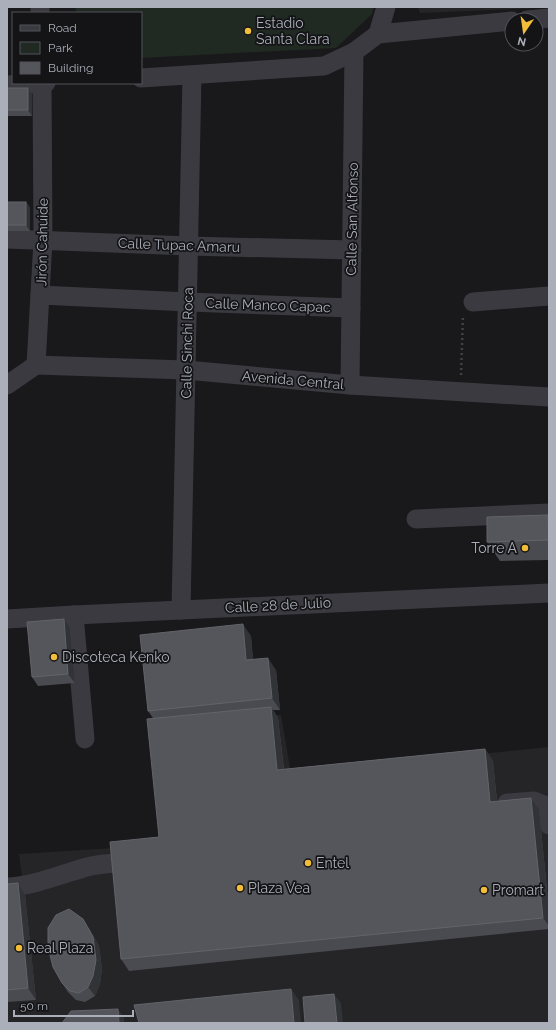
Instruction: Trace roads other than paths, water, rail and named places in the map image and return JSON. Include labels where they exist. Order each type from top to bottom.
[{"type":"street","points":[[378,34],[386,7]]},
{"type":"street","points":[[142,78],[192,76],[324,66],[354,52],[378,34],[504,22]]},
{"type":"street","name":"Calle San Alfonso","points":[[350,385],[354,52]]},
{"type":"street","name":"Calle Sinchi Roca","points":[[181,610],[192,76]]},
{"type":"street","points":[[7,85],[24,84]]},
{"type":"street","name":"Jirón Cahuide","points":[[36,365],[43,240],[42,84]]},
{"type":"street","name":"Calle Tupac Amaru","points":[[7,239],[352,250]]},
{"type":"street","name":"Calle Manco Capac","points":[[40,295],[351,308]]},
{"type":"street","points":[[473,302],[549,296]]},
{"type":"street","points":[[7,385],[36,365]]},
{"type":"street","name":"Avenida Central","points":[[36,365],[186,370],[350,385],[549,396]]},
{"type":"street","points":[[416,519],[549,513]]},
{"type":"street","name":"Calle 28 de Julio","points":[[7,619],[549,593]]},
{"type":"street","points":[[74,615],[85,739]]},
{"type":"street","points":[[490,804],[534,801],[544,806],[549,825]]},
{"type":"street","points":[[7,887],[17,887],[93,866],[150,860],[151,874]]},
{"type":"place","name":"Estadio Santa Clara","points":[[248,31]]},
{"type":"place","name":"Torre A","points":[[525,548]]},
{"type":"place","name":"Discoteca Kenko","points":[[54,657]]},
{"type":"place","name":"Entel","points":[[308,863]]},
{"type":"place","name":"Plaza Vea","points":[[240,888]]},
{"type":"place","name":"Promart","points":[[484,890]]},
{"type":"place","name":"Real Plaza","points":[[19,948]]}]
